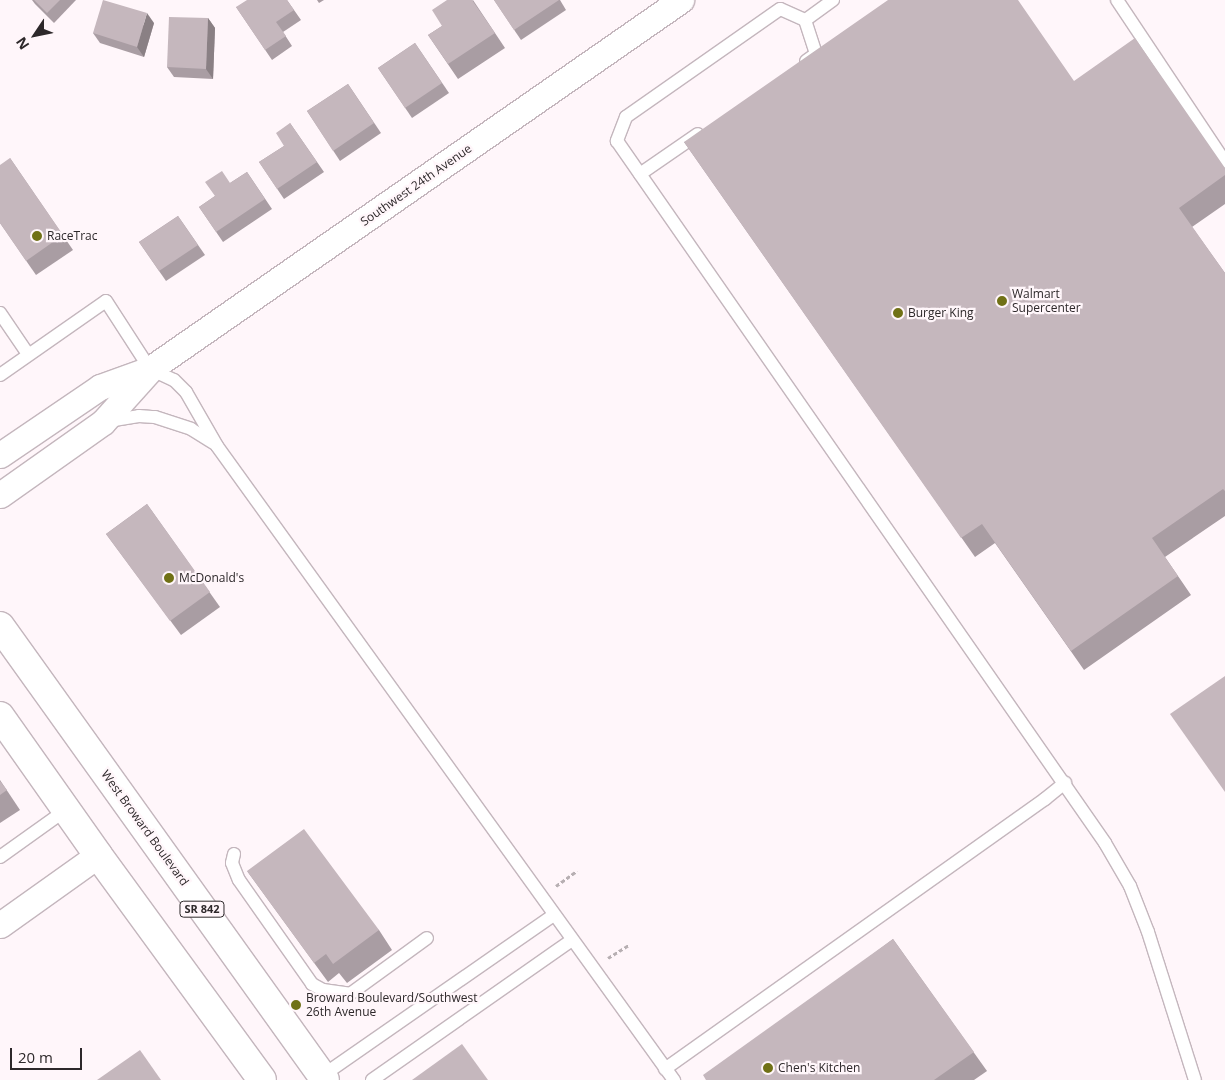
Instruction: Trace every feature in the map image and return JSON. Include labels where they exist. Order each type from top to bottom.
[{"type":"main road","name":"West Broward Boulevard","points":[[0,626],[324,1078]]},
{"type":"main road","points":[[0,716],[98,855],[258,1074],[277,1080]]},
{"type":"street","name":"Southwest 24th Avenue","points":[[0,495],[103,422],[150,369],[681,0]]},
{"type":"street","name":"Southwest 24th Avenue","points":[[0,455],[100,387],[150,369]]},
{"type":"street","points":[[0,925],[98,855]]},
{"type":"lane","points":[[805,20],[833,0]]},
{"type":"lane","points":[[1117,0],[1225,162]]},
{"type":"lane","points":[[791,70],[816,54],[805,20],[780,9],[626,117],[617,141],[1105,843],[1130,886],[1170,996],[1195,1080]]},
{"type":"lane","points":[[640,174],[710,126]]},
{"type":"lane","points":[[0,374],[106,301],[150,369],[174,380],[186,392],[217,446],[674,1080]]},
{"type":"lane","points":[[0,312],[28,354]]},
{"type":"lane","points":[[103,422],[139,416],[155,417],[192,429],[217,446]]},
{"type":"lane","points":[[665,1069],[1065,783]]},
{"type":"lane","points":[[0,857],[66,810]]},
{"type":"lane","points":[[234,854],[232,863],[239,880],[312,984],[323,990],[350,994],[427,938]]},
{"type":"lane","points":[[324,1078],[554,915]]},
{"type":"lane","points":[[372,1080],[572,940]]},
{"type":"path","points":[[551,889],[577,871]]},
{"type":"path","points":[[604,961],[629,945]]},
{"type":"building","points":[[34,0],[60,0],[47,13]]},
{"type":"building","points":[[103,0],[147,13],[137,47],[93,33]]},
{"type":"building","points":[[247,0],[287,0],[294,10],[276,22],[286,36],[265,50],[236,7]]},
{"type":"building","points":[[447,0],[472,0],[495,33],[448,64],[428,35],[442,26],[432,10]]},
{"type":"building","points":[[494,0],[559,0],[514,30]]},
{"type":"building","points":[[888,0],[1018,0],[1074,81],[1135,38],[1225,168],[1225,175],[1179,208],[1225,273],[1225,491],[1223,489],[1152,538],[1178,576],[1071,651],[982,524],[961,538],[684,142]]},
{"type":"building","points":[[169,17],[208,18],[206,69],[167,67]]},
{"type":"building","points":[[415,43],[442,83],[405,108],[378,68]]},
{"type":"building","points":[[348,84],[374,123],[333,151],[307,111]]},
{"type":"building","points":[[290,123],[317,162],[277,189],[259,162],[284,146],[276,133]]},
{"type":"building","name":"RaceTrac","points":[[10,158],[63,235],[26,261],[0,223],[0,165]]},
{"type":"building","points":[[222,171],[230,183],[247,172],[265,199],[216,232],[199,207],[215,196],[205,182]]},
{"type":"building","points":[[178,216],[198,245],[159,271],[139,242]]},
{"type":"building","name":"McDonald's","points":[[147,504],[210,592],[170,621],[106,534]]},
{"type":"building","points":[[1225,676],[1225,792],[1170,714]]},
{"type":"building","points":[[0,781],[7,790],[0,795]]},
{"type":"building","points":[[304,829],[379,930],[333,964],[326,954],[314,963],[247,871]]},
{"type":"building","points":[[893,939],[974,1052],[934,1080],[706,1080],[703,1075]]},
{"type":"building","points":[[462,1044],[488,1080],[412,1080]]},
{"type":"building","points":[[140,1050],[161,1080],[97,1080]]},
{"type":"place","name":"RaceTrac","points":[[37,236]]},
{"type":"place","name":"Walmart Supercenter","points":[[1002,301]]},
{"type":"place","name":"Burger King","points":[[898,313]]},
{"type":"place","name":"McDonald's","points":[[169,578]]},
{"type":"place","name":"Broward Boulevard/Southwest 26th Avenue","points":[[296,1005]]},
{"type":"place","name":"Chen's Kitchen","points":[[768,1068]]}]
